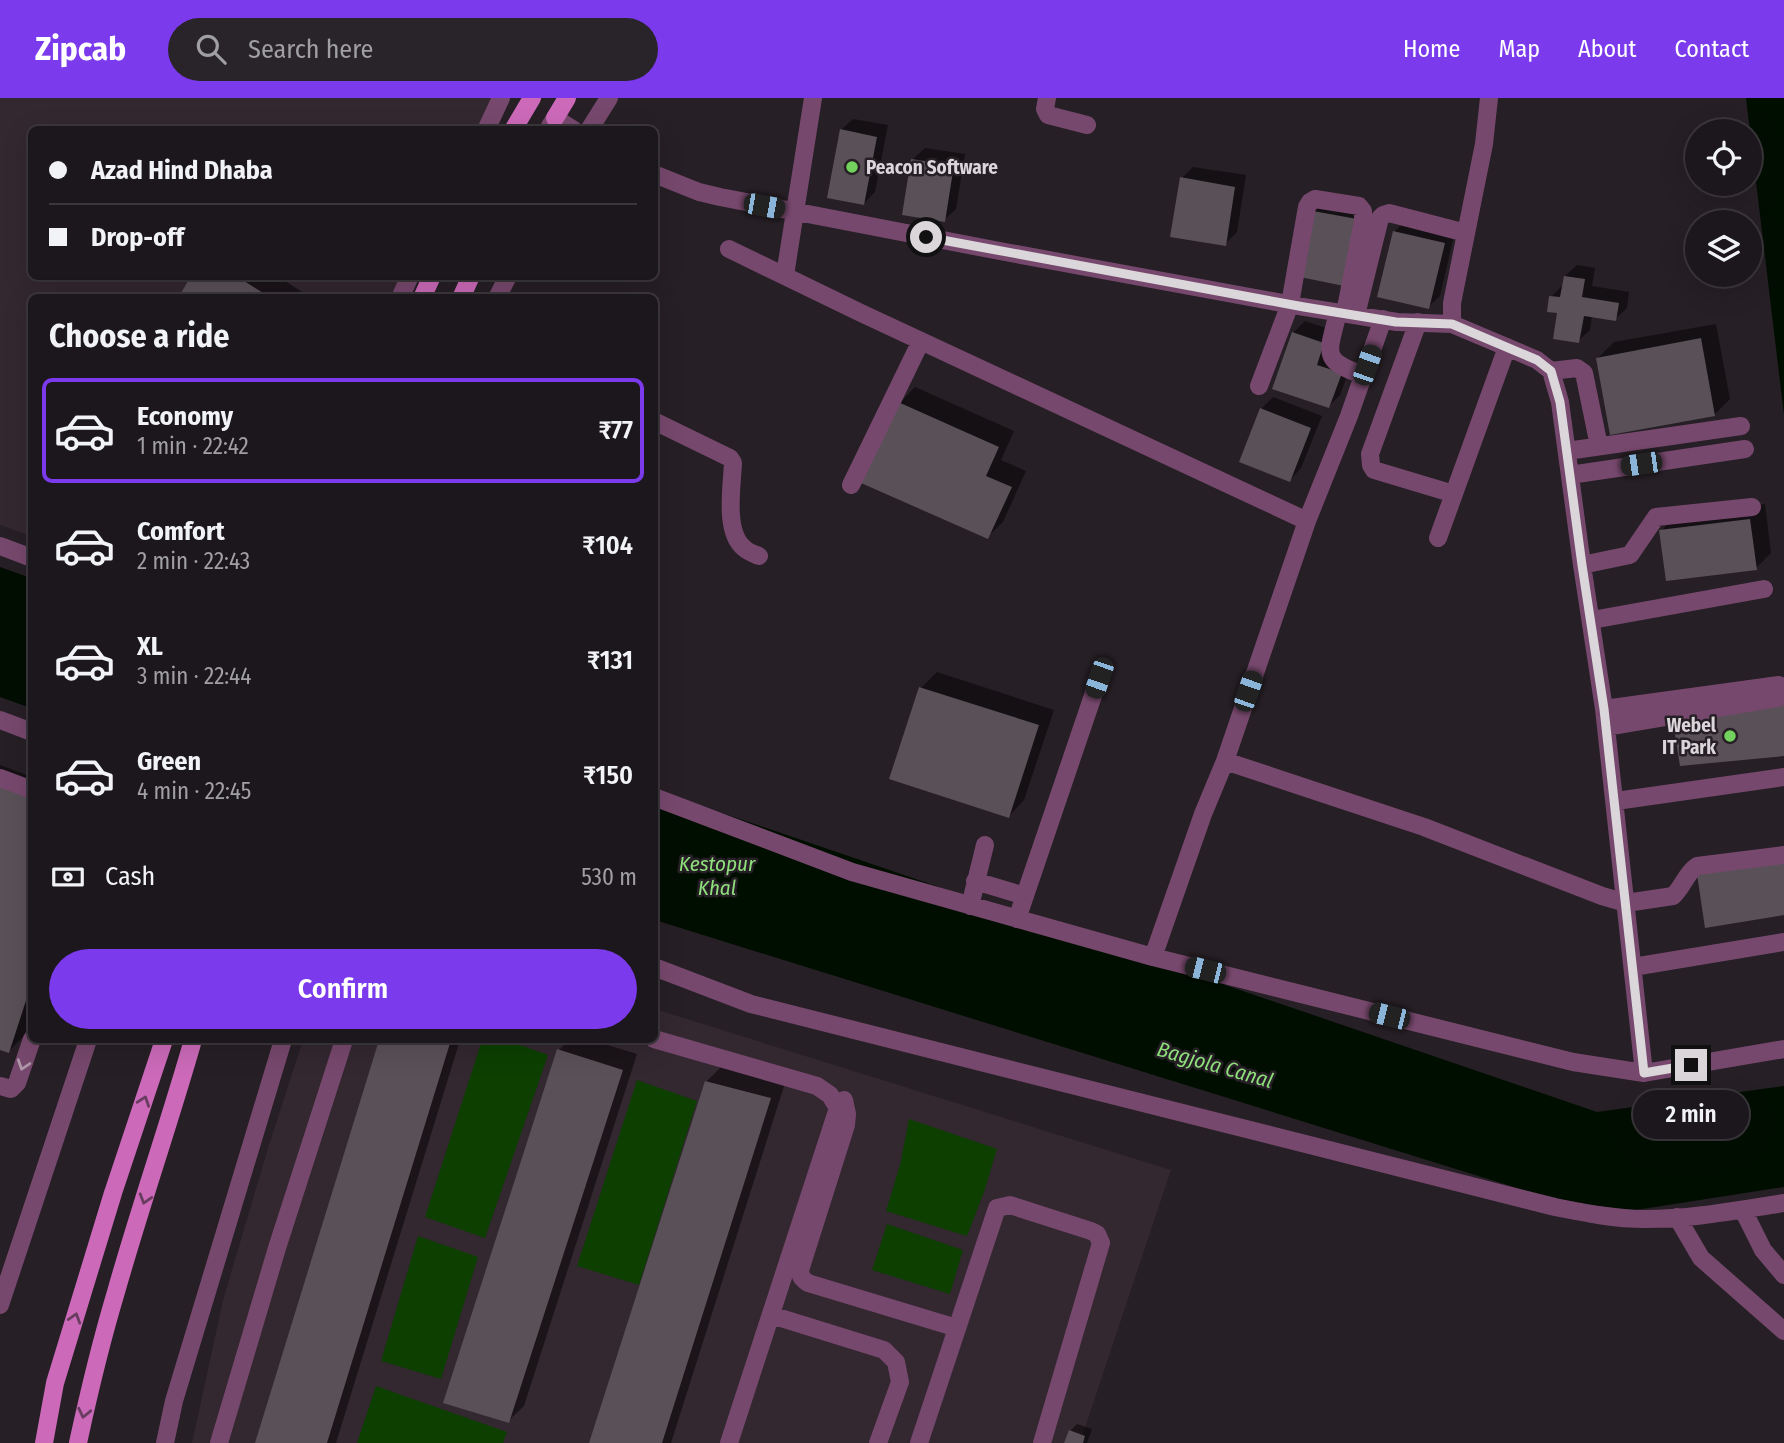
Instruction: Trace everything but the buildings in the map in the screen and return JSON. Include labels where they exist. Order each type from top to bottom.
[{"type":"main road","points":[[551,124],[567,98]]},
{"type":"main road","points":[[44,1443],[55,1383],[113,1193],[163,1043]]},
{"type":"main road","points":[[78,1443],[91,1382],[116,1292],[192,1043]]},
{"type":"street","points":[[488,126],[501,98]]},
{"type":"street","points":[[592,126],[609,98]]},
{"type":"street","points":[[785,275],[813,98]]},
{"type":"street","points":[[1047,98],[1045,109],[1048,115],[1087,125]]},
{"type":"street","points":[[1452,324],[1452,303],[1484,144],[1489,98]]},
{"type":"street","points":[[658,176],[699,192],[1005,252],[1346,314],[1452,324],[1537,360],[1551,371],[1560,402],[1606,718],[1644,1073]]},
{"type":"street","points":[[1259,386],[1290,304],[1307,206],[1315,199],[1359,206],[1363,211],[1346,314]]},
{"type":"street","points":[[1363,375],[1336,363],[1329,348],[1346,314],[1382,215],[1390,213],[1466,233]]},
{"type":"street","points":[[729,249],[1307,521]]},
{"type":"street","points":[[1153,957],[1203,814],[1225,761],[1307,521],[1349,416],[1383,319]]},
{"type":"street","points":[[1418,322],[1370,454],[1371,465],[1374,470],[1454,494]]},
{"type":"street","points":[[851,485],[921,341]]},
{"type":"street","points":[[1438,538],[1507,347]]},
{"type":"street","points":[[1551,371],[1577,368],[1584,373],[1600,446]]},
{"type":"street","points":[[658,423],[730,458],[733,463],[732,527],[744,549],[759,556]]},
{"type":"street","points":[[1567,451],[1741,426]]},
{"type":"street","points":[[1570,475],[1745,449]]},
{"type":"street","points":[[1582,565],[1630,555],[1656,517],[1752,507]]},
{"type":"street","points":[[0,546],[28,556]]},
{"type":"street","points":[[1592,620],[1764,589]]},
{"type":"street","points":[[1017,919],[1099,678]]},
{"type":"street","points":[[1606,718],[1778,691]]},
{"type":"street","points":[[0,720],[28,730]]},
{"type":"street","points":[[1225,761],[1424,827],[1626,904],[1673,896],[1692,869],[1698,866],[1784,855]]},
{"type":"street","points":[[1616,801],[1784,777]]},
{"type":"street","points":[[0,778],[28,788]]},
{"type":"street","points":[[658,799],[852,872],[970,906],[1153,957],[1573,1062],[1644,1073],[1784,1049]]},
{"type":"street","points":[[970,906],[985,845]]},
{"type":"street","points":[[975,881],[1025,896]]},
{"type":"street","points":[[1633,967],[1784,943]]},
{"type":"street","points":[[658,969],[776,1011],[1555,1207],[1602,1216],[1644,1219],[1712,1214],[1784,1203]]},
{"type":"street","points":[[658,1040],[817,1086],[830,1095],[838,1108],[729,1443]]},
{"type":"street","points":[[0,1086],[11,1089],[17,1083],[31,1043]]},
{"type":"street","points":[[0,1305],[3,1286],[87,1043]]},
{"type":"street","points":[[165,1443],[178,1387],[282,1043]]},
{"type":"street","points":[[219,1443],[343,1043]]},
{"type":"street","points":[[791,1069],[835,1084],[842,1094],[848,1114],[800,1273],[802,1279],[807,1283],[957,1328]]},
{"type":"street","points":[[919,1443],[997,1209],[1010,1205],[1091,1231],[1097,1234],[1101,1242],[1042,1443]]},
{"type":"street","points":[[1743,1210],[1763,1250],[1784,1275]]},
{"type":"street","points":[[1677,1217],[1701,1258],[1784,1331]]},
{"type":"street","points":[[771,1315],[884,1350],[896,1362],[900,1382],[878,1443]]},
{"type":"shaded area","points":[[0,98],[496,98],[481,126],[28,126],[28,280],[399,280],[392,294],[28,294],[28,535],[0,525]]},
{"type":"shaded area","points":[[658,1010],[1171,1170],[1080,1443],[192,1443],[223,1300],[302,1043],[658,1043]]},
{"type":"green space","points":[[481,1043],[514,1043],[548,1055],[485,1238],[425,1217]]},
{"type":"green space","points":[[637,1080],[697,1101],[639,1285],[577,1266]]},
{"type":"green space","points":[[909,1119],[997,1149],[967,1236],[886,1211],[900,1165]]},
{"type":"green space","points":[[887,1224],[963,1250],[950,1294],[872,1270]]},
{"type":"green space","points":[[418,1236],[478,1257],[441,1379],[381,1361]]},
{"type":"green space","points":[[376,1386],[507,1432],[503,1443],[357,1443]]},
{"type":"water","points":[[1746,98],[1784,98],[1784,415],[1762,231],[1762,210],[1759,210],[1758,196],[1762,196],[1762,119],[1749,119]]},
{"type":"water","points":[[0,567],[28,577],[28,707],[0,697]]},
{"type":"water","name":"Kestopur Khal","points":[[658,791],[1597,1112],[1784,1086],[1784,1187],[1604,1215],[658,921]]},
{"type":"place","name":"Peacon Software","points":[[852,167]]},
{"type":"place","name":"Webel IT Park","points":[[1730,736]]},
{"type":"route","points":[[926,237],[1304,307],[1396,322],[1452,324],[1537,360],[1551,371],[1560,402],[1604,709],[1644,1073],[1691,1065]]},
{"type":"water label","name":"Bagjola Canal","points":[[1215,1065]]}]
